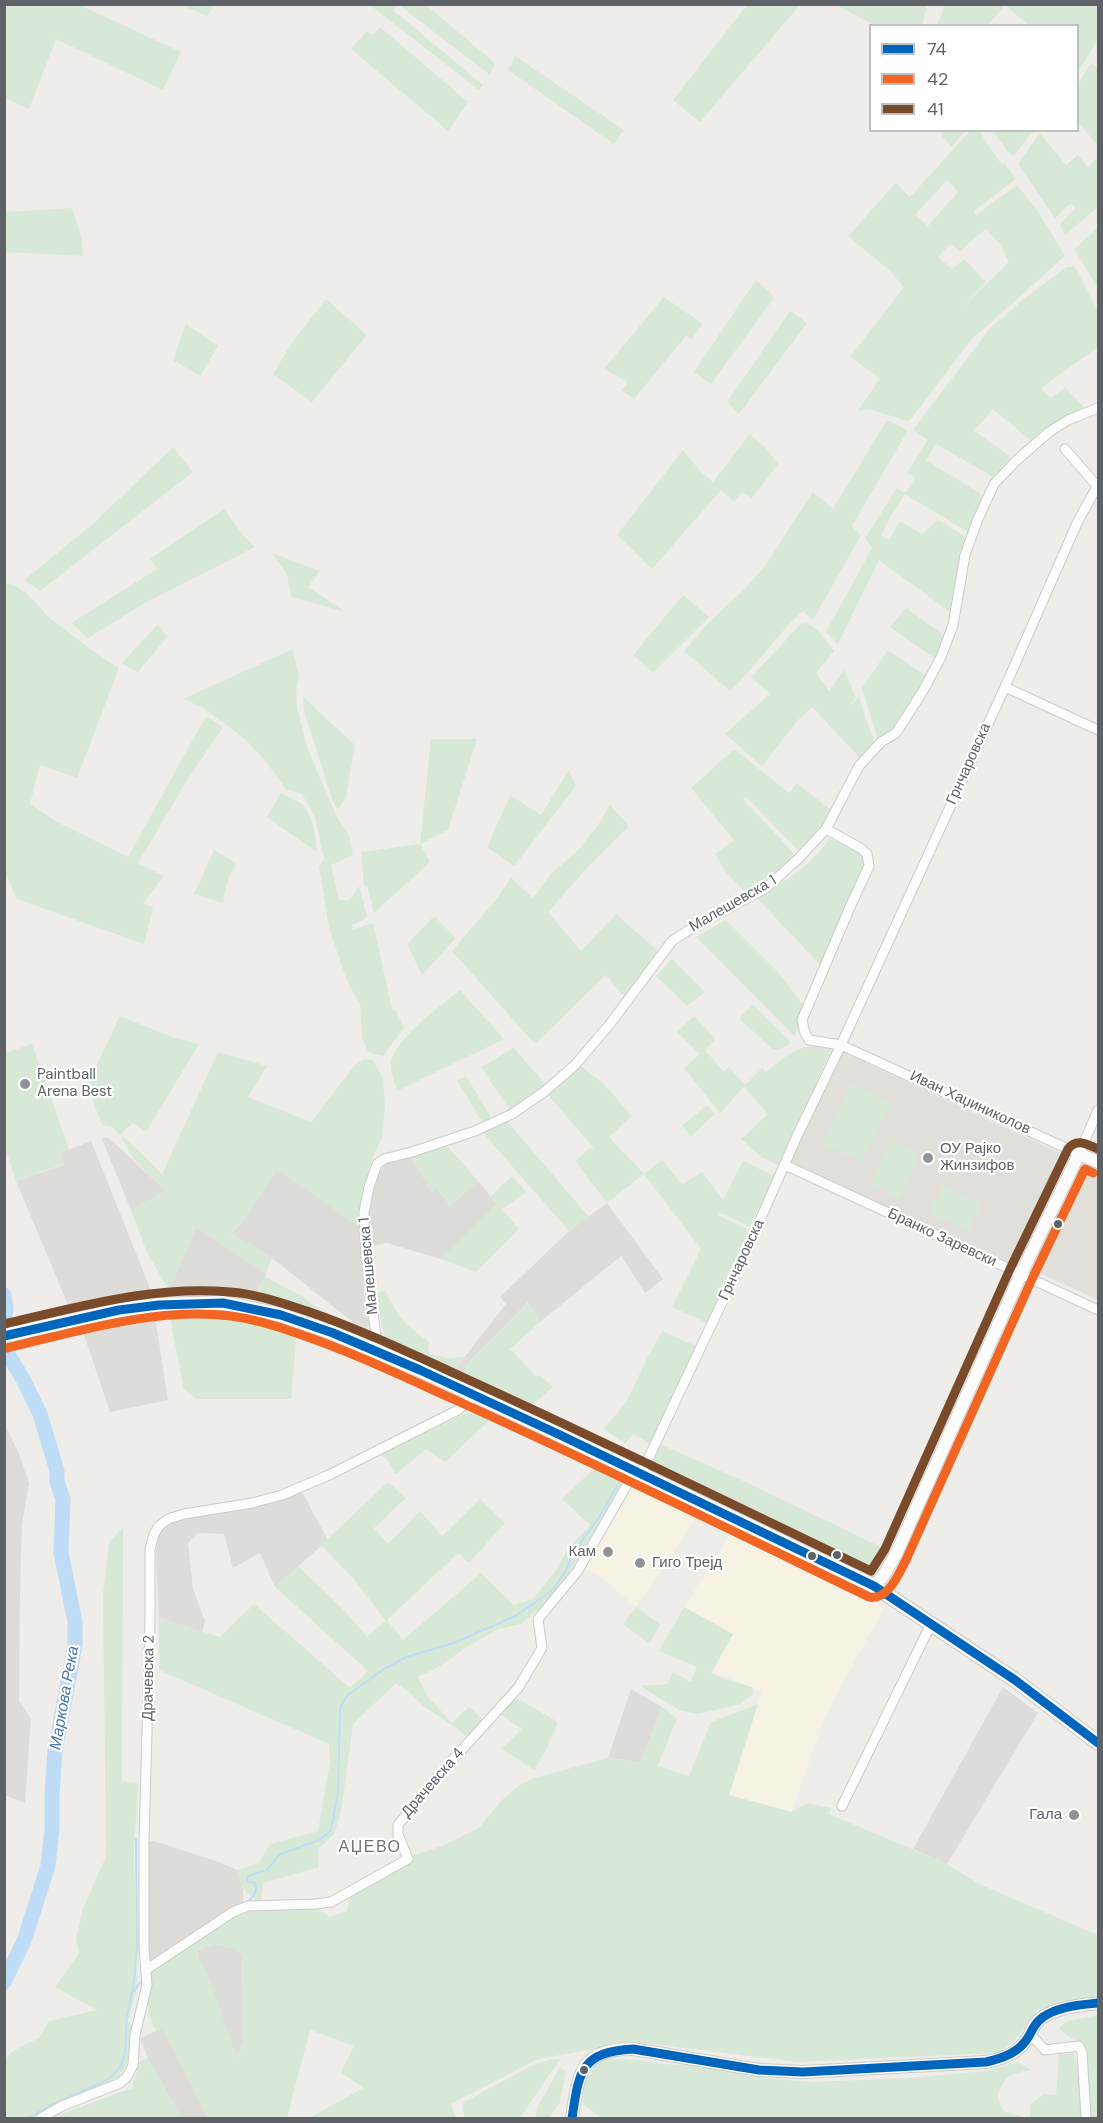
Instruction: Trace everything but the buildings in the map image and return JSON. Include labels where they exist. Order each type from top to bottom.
[{"type":"main road","points":[[4,1336],[119,1310],[159,1305],[223,1303],[281,1315],[333,1333],[638,1472],[874,1586],[1015,1680],[1098,1743]]},
{"type":"street","name":"Малешевска 1","points":[[378,1352],[366,1257],[364,1212],[369,1187],[380,1161],[472,1132],[512,1114],[544,1092],[575,1065],[610,1024],[672,941],[766,888],[783,874],[826,829],[858,766],[881,742],[896,733],[923,691],[941,657],[953,626],[965,555],[994,484],[1049,432],[1068,420],[1098,408]]},
{"type":"street","points":[[1065,449],[1098,486]]},
{"type":"street","name":"Грнчаровска","points":[[638,1472],[701,1349],[1005,687],[1078,521],[1098,486]]},
{"type":"street","points":[[1005,687],[1098,730]]},
{"type":"street","points":[[826,829],[862,849],[867,854],[869,866],[802,1020],[809,1040],[841,1045]]},
{"type":"street","name":"Иван Хаџиниколов","points":[[841,1045],[1098,1162]]},
{"type":"street","points":[[874,1586],[884,1575],[896,1554],[1021,1274],[1098,1110]]},
{"type":"street","name":"Бранко Заревски","points":[[785,1165],[1098,1310]]},
{"type":"street","name":"Драчевска 2","points":[[40,2118],[62,2106],[120,2083],[132,2071],[135,2057],[135,2035],[146,1994],[147,1969],[144,1947],[144,1841],[150,1549],[154,1534],[159,1526],[168,1519],[282,1495],[329,1475],[458,1410],[475,1396]]},
{"type":"street","name":"Драчевска 4","points":[[147,1969],[233,1912],[248,1906],[331,1902],[408,1859],[398,1834],[398,1825],[437,1777],[518,1688],[542,1648],[538,1619],[577,1572],[638,1472]]},
{"type":"street","points":[[816,1557],[827,1558],[865,1575],[876,1577],[884,1575]]},
{"type":"street","points":[[842,1806],[931,1624]]},
{"type":"street","points":[[572,2118],[578,2081],[583,2068],[599,2054],[614,2048],[633,2049],[759,2070],[803,2072],[986,2061],[1009,2056],[1021,2049],[1035,2023],[1045,2016],[1061,2009],[1098,2003]]},
{"type":"street","points":[[1030,2034],[1045,2050],[1079,2046],[1082,2052],[1086,2118]]},
{"type":"shaded area","name":"ОУ Рајко Жинзифов","points":[[840,1051],[1067,1156],[1016,1266],[789,1161]]},
{"type":"shaded area","points":[[105,1137],[110,1139],[166,1191],[131,1210],[102,1139]]},
{"type":"shaded area","points":[[91,1141],[152,1293],[143,1298],[71,1312],[16,1181],[64,1165],[60,1153]]},
{"type":"shaded area","points":[[411,1157],[432,1192],[437,1189],[450,1205],[478,1181],[497,1204],[441,1259],[387,1243],[366,1247],[364,1212],[384,1164]]},
{"type":"shaded area","points":[[1083,1162],[1098,1169],[1098,1300],[1033,1270]]},
{"type":"shaded area","points":[[277,1169],[359,1226],[364,1292],[370,1322],[368,1328],[354,1323],[272,1258],[231,1233],[242,1222]]},
{"type":"shaded area","points":[[607,1203],[663,1279],[645,1293],[621,1256],[540,1322],[528,1302],[466,1365],[462,1377],[451,1374],[506,1304],[500,1297],[569,1231]]},
{"type":"shaded area","points":[[196,1227],[266,1273],[255,1297],[169,1291]]},
{"type":"shaded area","points":[[155,1316],[168,1400],[110,1412],[83,1332]]},
{"type":"shaded area","points":[[5,1425],[20,1456],[29,1484],[22,1524],[20,1594],[19,1701],[31,1719],[25,1803],[5,1795]]},
{"type":"shaded area","points":[[629,1474],[700,1509],[671,1558],[636,1607],[604,1579],[575,1564]]},
{"type":"shaded area","points":[[302,1492],[328,1540],[275,1587],[260,1553],[233,1568],[224,1534],[198,1533],[188,1543],[193,1589],[205,1621],[202,1632],[159,1618],[157,1535],[164,1526],[193,1517],[271,1504]]},
{"type":"shaded area","points":[[735,1527],[778,1548],[884,1608],[825,1716],[792,1812],[729,1795],[762,1691],[713,1672],[733,1634],[684,1607]]},
{"type":"shaded area","points":[[1003,1687],[1038,1713],[947,1864],[913,1849]]},
{"type":"shaded area","points":[[631,1689],[662,1707],[641,1762],[608,1758]]},
{"type":"shaded area","points":[[154,1841],[237,1870],[243,1889],[243,1903],[148,1962],[146,1842]]},
{"type":"shaded area","points":[[214,1944],[234,1948],[242,1955],[244,2042],[236,2059],[198,1959],[197,1951]]},
{"type":"shaded area","points":[[163,2028],[208,2118],[181,2118],[148,2058],[140,2038]]},
{"type":"green space","points":[[4,5],[80,5],[181,52],[163,90],[56,39],[29,109],[5,98]]},
{"type":"green space","points":[[181,5],[214,5],[207,16]]},
{"type":"green space","points":[[370,5],[397,5],[393,10],[483,85],[479,90]]},
{"type":"green space","points":[[399,5],[426,5],[495,63],[490,75]]},
{"type":"green space","points":[[747,5],[800,5],[700,122],[673,100]]},
{"type":"green space","points":[[836,5],[927,5],[922,24],[872,24]]},
{"type":"green space","points":[[945,5],[1005,5],[989,24],[937,24]]},
{"type":"green space","points":[[1005,5],[1098,5],[1098,39],[1079,70],[1079,24],[1027,24]]},
{"type":"green space","points":[[380,27],[468,102],[448,131],[351,49],[366,32],[373,35]]},
{"type":"green space","points":[[515,56],[624,130],[614,144],[508,70]]},
{"type":"green space","points":[[1091,63],[1098,68],[1098,145],[1079,124],[1079,82]]},
{"type":"green space","points":[[943,132],[964,132],[952,147],[941,135]]},
{"type":"green space","points":[[969,132],[980,132],[1002,165],[1004,163],[1016,179],[974,211],[976,215],[1017,185],[1037,210],[1065,256],[970,341],[908,421],[868,409],[858,411],[880,378],[850,357],[904,287],[890,271],[848,236],[896,183],[910,197]],"holes":[[[947,180],[958,192],[928,226],[915,215]],[[986,229],[1000,244],[1009,262],[961,308],[986,282],[964,259],[952,269],[938,257],[950,244],[960,251]]]},
{"type":"green space","points":[[994,132],[1032,132],[1014,156],[1008,152]]},
{"type":"green space","points":[[1040,133],[1066,165],[1078,155],[1088,167],[1098,157],[1098,207],[1065,235],[1060,224],[1076,208],[1071,203],[1055,218],[1018,164]]},
{"type":"green space","points":[[4,195],[6,212],[72,208],[81,236],[83,256],[5,252]]},
{"type":"green space","points":[[1098,228],[1098,288],[1074,249]]},
{"type":"green space","points":[[1067,267],[1075,267],[1098,311],[1098,347],[1041,388],[1051,398],[1065,387],[1087,411],[1031,441],[993,409],[974,431],[1011,457],[993,477],[936,444],[926,460],[986,497],[968,532],[905,494],[881,535],[889,540],[900,521],[922,534],[938,520],[968,538],[954,615],[879,560],[838,644],[826,632],[872,548],[865,538],[897,488],[905,493],[915,478],[907,473],[928,440],[913,430],[990,328],[1035,290]]},
{"type":"green space","points":[[756,280],[774,298],[711,384],[694,372]]},
{"type":"green space","points":[[664,297],[703,324],[691,340],[686,336],[634,399],[622,390],[628,382],[604,369]]},
{"type":"green space","points":[[326,299],[367,335],[312,402],[273,374],[291,344]]},
{"type":"green space","points":[[790,311],[807,323],[739,414],[727,402]]},
{"type":"green space","points":[[186,324],[218,346],[200,376],[173,360]]},
{"type":"green space","points":[[887,420],[908,430],[852,526],[861,535],[813,620],[803,611],[730,691],[684,651],[711,620],[745,589],[765,566],[813,492],[833,509]]},
{"type":"green space","points":[[750,434],[765,447],[778,464],[752,498],[742,492],[734,502],[721,490],[652,569],[617,535],[683,450],[700,471],[713,482]]},
{"type":"green space","points":[[173,447],[193,472],[40,591],[24,580],[93,524]]},
{"type":"green space","points":[[224,509],[255,547],[143,604],[88,638],[71,623],[157,569],[150,559]]},
{"type":"green space","points":[[272,553],[320,571],[308,587],[346,612],[291,597],[287,574]]},
{"type":"green space","points":[[7,583],[21,589],[54,621],[119,668],[77,778],[40,765],[30,804],[57,822],[128,857],[206,716],[223,727],[186,782],[138,863],[164,876],[143,903],[153,908],[144,944],[17,899],[5,873],[4,602]]},
{"type":"green space","points":[[683,595],[709,617],[653,673],[633,655]]},
{"type":"green space","points":[[906,608],[947,637],[937,660],[890,627]]},
{"type":"green space","points":[[806,623],[818,631],[834,651],[816,673],[829,691],[844,670],[856,698],[850,705],[859,698],[875,745],[861,759],[812,707],[798,720],[762,766],[725,734],[770,694],[751,677],[800,625]]},
{"type":"green space","points":[[158,624],[167,637],[138,672],[122,663]]},
{"type":"green space","points":[[293,649],[299,677],[296,691],[297,707],[308,750],[337,817],[349,835],[353,855],[331,865],[339,900],[350,900],[359,886],[367,916],[364,920],[352,925],[353,930],[373,923],[392,1009],[396,1011],[404,1028],[383,1056],[368,1052],[362,1038],[360,1004],[347,981],[329,928],[319,867],[324,859],[315,817],[302,794],[286,789],[246,740],[202,707],[183,699]]},
{"type":"green space","points":[[888,650],[928,677],[893,732],[879,743],[862,688]]},
{"type":"green space","points":[[303,697],[355,745],[346,798],[338,809],[333,802],[304,711]]},
{"type":"green space","points":[[431,739],[477,739],[448,830],[420,844]]},
{"type":"green space","points":[[734,749],[789,793],[797,783],[832,811],[813,842],[801,853],[745,796],[743,799],[796,856],[767,881],[747,894],[726,872],[715,854],[734,840],[691,788]]},
{"type":"green space","points":[[569,770],[576,786],[514,866],[487,847],[510,795],[541,815]]},
{"type":"green space","points":[[281,793],[304,806],[309,813],[317,852],[267,817]]},
{"type":"green space","points":[[610,805],[629,826],[548,912],[581,951],[616,914],[658,951],[626,999],[606,975],[535,1044],[452,951],[495,901],[511,878],[533,898],[551,874],[579,849]]},
{"type":"green space","points":[[829,839],[859,849],[866,858],[863,876],[822,967],[757,898],[806,865]]},
{"type":"green space","points":[[420,844],[430,862],[374,913],[367,885],[364,886],[361,852]]},
{"type":"green space","points":[[214,850],[236,863],[226,885],[223,903],[194,894]]},
{"type":"green space","points":[[434,916],[456,938],[422,975],[407,944]]},
{"type":"green space","points":[[726,920],[780,974],[804,1006],[795,1037],[696,937]]},
{"type":"green space","points":[[672,959],[705,992],[687,1006],[656,976]]},
{"type":"green space","points":[[460,990],[504,1039],[397,1091],[391,1067],[399,1046],[407,1035]]},
{"type":"green space","points":[[753,1005],[791,1043],[779,1050],[772,1049],[739,1018]]},
{"type":"green space","points":[[120,1016],[172,1037],[199,1044],[146,1132],[133,1123],[120,1135],[111,1126],[102,1125],[87,1085]]},
{"type":"green space","points":[[694,1016],[716,1039],[705,1050],[724,1072],[729,1067],[745,1085],[762,1068],[766,1072],[796,1050],[821,1046],[833,1047],[789,1140],[780,1166],[761,1157],[741,1139],[768,1114],[744,1087],[720,1113],[684,1068],[700,1054],[677,1032]]},
{"type":"green space","name":"Paintball Arena Best","points":[[32,1044],[69,1149],[60,1153],[64,1164],[16,1181],[5,1147],[5,1053]]},
{"type":"green space","points":[[514,1048],[547,1086],[511,1112],[481,1067]]},
{"type":"green space","points":[[218,1052],[267,1066],[248,1097],[311,1122],[355,1065],[365,1059],[373,1060],[383,1078],[385,1108],[382,1137],[369,1167],[359,1226],[277,1170],[242,1222],[231,1233],[272,1258],[266,1273],[196,1227],[169,1291],[146,1250],[131,1210],[166,1191],[135,1161],[120,1135],[162,1174]]},
{"type":"green space","points":[[579,1065],[603,1083],[632,1116],[609,1137],[644,1174],[607,1203],[575,1161],[590,1148],[594,1148],[548,1095]]},
{"type":"green space","points":[[466,1076],[493,1120],[483,1124],[457,1080]]},
{"type":"green space","points":[[851,1083],[891,1102],[862,1162],[823,1144]]},
{"type":"green space","points":[[707,1105],[715,1114],[691,1136],[682,1126]]},
{"type":"green space","points":[[507,1121],[589,1217],[569,1231],[483,1133]]},
{"type":"green space","points":[[891,1141],[920,1155],[900,1198],[871,1184]]},
{"type":"green space","points":[[447,1147],[478,1181],[450,1205],[437,1189],[432,1192],[411,1157]]},
{"type":"green space","points":[[662,1160],[682,1184],[702,1172],[723,1200],[743,1161],[774,1176],[750,1227],[719,1212],[718,1215],[749,1230],[707,1323],[672,1307],[701,1249],[644,1174]]},
{"type":"green space","points":[[512,1176],[526,1192],[502,1209],[519,1229],[476,1272],[441,1259],[497,1204],[491,1196]]},
{"type":"green space","points":[[943,1186],[981,1204],[969,1231],[930,1213]]},
{"type":"green space","points":[[264,1276],[303,1297],[333,1319],[366,1333],[367,1338],[309,1315],[255,1301]]},
{"type":"green space","points":[[386,1291],[403,1320],[429,1342],[430,1354],[446,1358],[464,1357],[451,1374],[445,1377],[387,1347],[374,1292]]},
{"type":"green space","points":[[529,1302],[540,1322],[510,1349],[537,1377],[539,1375],[553,1387],[525,1412],[462,1377],[466,1365]]},
{"type":"green space","points":[[169,1313],[285,1326],[297,1331],[291,1399],[196,1399],[184,1390]]},
{"type":"green space","points":[[662,1331],[696,1346],[651,1444],[633,1434],[625,1443],[604,1429],[627,1401],[649,1354],[653,1355],[650,1353]]},
{"type":"green space","points":[[486,1413],[494,1416],[445,1462],[426,1449],[396,1474],[386,1458],[380,1455],[464,1414]]},
{"type":"green space","points":[[657,1443],[739,1479],[896,1554],[874,1586],[641,1474]]},
{"type":"green space","points":[[598,1465],[625,1474],[626,1479],[556,1594],[521,1624],[498,1629],[437,1668],[418,1677],[428,1697],[452,1723],[469,1707],[485,1721],[468,1738],[425,1707],[409,1692],[395,1684],[353,1724],[341,1812],[334,1834],[318,1849],[319,1867],[263,1883],[261,1901],[306,1905],[330,1917],[347,1911],[350,1894],[399,1860],[445,1845],[479,1828],[502,1800],[521,1784],[608,1758],[641,1762],[662,1707],[677,1718],[658,1766],[689,1776],[711,1722],[758,1704],[729,1795],[792,1812],[807,1803],[831,1808],[829,1814],[947,1864],[979,1884],[1098,1935],[1098,2000],[1038,2009],[1014,2041],[997,2053],[798,2062],[635,2042],[538,2059],[451,2104],[456,2118],[309,2118],[363,2088],[341,2072],[354,2046],[310,2030],[287,2118],[208,2118],[163,2029],[156,2031],[149,2015],[148,2001],[152,1988],[148,1962],[243,1903],[259,1901],[244,1889],[237,1870],[259,1863],[270,1844],[318,1831],[330,1762],[329,1744],[159,1670],[159,1618],[220,1637],[254,1604],[350,1688],[368,1671],[275,1587],[298,1566],[346,1612],[367,1637],[386,1621],[352,1577],[321,1545],[388,1482],[406,1498],[374,1528],[388,1544],[420,1511],[442,1536],[480,1499],[505,1523],[469,1563],[458,1553],[387,1620],[403,1640],[481,1573],[514,1605],[533,1599],[557,1569],[567,1550],[590,1525],[562,1499]],"holes":[[[214,1944],[234,1948],[242,1955],[244,2042],[237,2058],[207,1972],[198,1959],[197,1951]]]},
{"type":"green space","points":[[123,1527],[122,1781],[138,1783],[134,1852],[137,1988],[128,2021],[134,2028],[127,2064],[118,2078],[98,2090],[37,2118],[5,2118],[5,2059],[13,2051],[39,2038],[49,2021],[97,2010],[55,1987],[79,1953],[76,1939],[83,1908],[105,1859],[103,1594],[109,1542]]},
{"type":"green space","points":[[636,1607],[660,1624],[650,1644],[623,1624]]},
{"type":"green space","points":[[684,1607],[733,1634],[711,1673],[752,1687],[753,1694],[738,1705],[697,1714],[679,1710],[640,1686],[667,1684],[673,1672],[691,1682],[697,1667],[659,1651]]},
{"type":"green space","points":[[518,1699],[558,1722],[534,1770],[502,1749],[522,1729],[499,1713],[513,1700]]},
{"type":"green space","points":[[1098,2015],[1098,2118],[1028,2118],[1030,2117],[1030,2105],[1044,2094],[1056,2095],[1059,2054],[1074,2053],[1079,2078],[1086,2055],[1084,2042],[1072,2039],[1059,2029],[1065,2022]]},
{"type":"green space","points":[[148,2058],[181,2118],[60,2118],[59,2115],[132,2088],[139,2062]]},
{"type":"green space","points":[[560,2059],[520,2118],[465,2118],[462,2109],[464,2102],[533,2065]]},
{"type":"green space","points":[[608,2059],[698,2066],[765,2078],[810,2082],[908,2078],[986,2071],[1018,2062],[1031,2070],[1010,2076],[1003,2083],[997,2095],[1001,2107],[1006,2112],[1023,2118],[603,2118],[583,2105],[584,2087],[596,2062]]},
{"type":"green space","points":[[560,2067],[566,2072],[560,2102],[549,2118],[535,2118],[538,2106]]},
{"type":"waterway","name":"Маркова Река","points":[[4,1295],[6,1309],[4,1320]]},
{"type":"waterway","name":"Маркова Река","points":[[4,1348],[23,1379],[40,1414],[57,1471],[57,1482],[63,1499],[61,1552],[75,1622],[75,1645],[55,1751],[48,1866],[24,1941],[4,1982]]},
{"type":"waterway","points":[[247,1902],[256,1891],[255,1883],[247,1881],[248,1876],[267,1870],[280,1854],[320,1840],[331,1830],[338,1792],[340,1712],[341,1705],[348,1695],[384,1669],[406,1657],[454,1643],[515,1616],[552,1591],[624,1474]]},
{"type":"waterway","points":[[29,2118],[49,2106],[107,2080],[122,2063],[137,1948],[136,1839]]},
{"type":"waterway","points":[[134,1991],[143,1979]]},
{"type":"transit line","name":"41","points":[[4,1324],[116,1299],[173,1292],[230,1292],[269,1299],[326,1318],[402,1349],[614,1447],[871,1571],[885,1549],[1010,1269],[1068,1149],[1075,1143],[1086,1144],[1098,1149]]},
{"type":"transit line","name":"42","points":[[7,1348],[118,1322],[174,1315],[231,1316],[265,1323],[319,1341],[396,1373],[610,1472],[869,1597],[876,1597],[882,1595],[892,1585],[906,1560],[1032,1279],[1085,1169],[1093,1173]]},
{"type":"transit line","name":"74","points":[[4,1336],[119,1310],[159,1305],[223,1303],[281,1315],[333,1333],[420,1370],[558,1434],[874,1586],[1015,1680],[1098,1743]]},
{"type":"transit line","name":"74","points":[[572,2118],[577,2088],[585,2067],[592,2060],[615,2051],[633,2049],[759,2070],[803,2072],[986,2062],[1016,2050],[1025,2042],[1038,2021],[1049,2013],[1098,2003]]},
{"type":"place","name":"Paintball Arena Best","points":[[25,1084]]},
{"type":"place","name":"ОУ Рајко Жинзифов","points":[[928,1158]]},
{"type":"place","name":"Кам","points":[[608,1552]]},
{"type":"place","name":"Гиго Трејд","points":[[640,1563]]},
{"type":"place","name":"Гала","points":[[1074,1815]]},
{"type":"district","name":"АЏЕВО","points":[[370,1848]]}]
